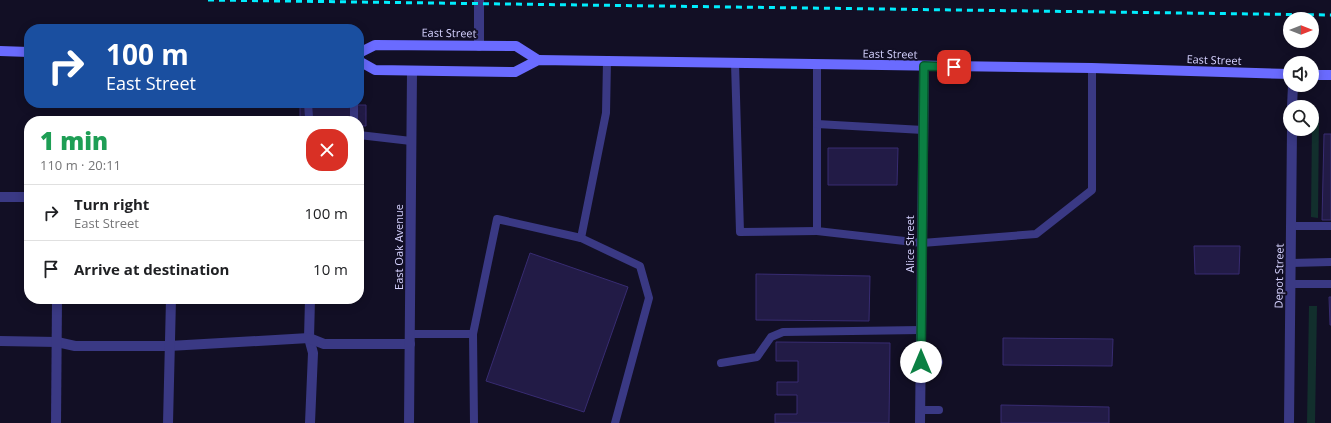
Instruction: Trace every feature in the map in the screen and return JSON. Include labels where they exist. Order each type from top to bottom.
[{"type":"main road","name":"East Street","points":[[364,51],[375,45],[516,46],[538,60]]},
{"type":"main road","points":[[0,51],[24,52]]},
{"type":"main road","name":"East Street","points":[[364,64],[375,70],[412,71],[515,72],[538,60],[1092,68],[1283,74]]},
{"type":"main road","points":[[1319,75],[1331,75]]},
{"type":"street","points":[[479,0],[479,46]]},
{"type":"street","name":"Alice Street","points":[[920,423],[924,66]]},
{"type":"street","name":"East Oak Avenue","points":[[409,423],[412,71]]},
{"type":"street","name":"Depot Street","points":[[1289,423],[1292,136]]},
{"type":"street","points":[[0,197],[24,197]]},
{"type":"street","points":[[56,423],[57,304]]},
{"type":"street","points":[[168,423],[171,304]]},
{"type":"street","points":[[310,304],[309,338],[313,353],[310,423]]},
{"type":"street","points":[[0,341],[57,342],[75,346],[169,346],[309,338],[324,344],[410,339]]},
{"type":"lane","points":[[582,238],[606,113],[607,61]]},
{"type":"lane","points":[[734,63],[740,232],[817,231],[922,243],[1036,234],[1092,190],[1092,68]]},
{"type":"lane","points":[[817,64],[817,231]]},
{"type":"lane","points":[[817,124],[923,130]]},
{"type":"lane","points":[[364,135],[411,141]]},
{"type":"lane","points":[[474,423],[473,334],[497,219],[582,238],[640,266],[649,298],[615,423]]},
{"type":"lane","points":[[1291,226],[1331,226]]},
{"type":"lane","points":[[1291,263],[1331,262]]},
{"type":"lane","points":[[1291,284],[1331,284]]},
{"type":"lane","points":[[721,363],[757,357],[771,337],[783,332],[921,330]]},
{"type":"lane","points":[[410,339],[473,334]]},
{"type":"lane","points":[[921,362],[939,362]]},
{"type":"lane","points":[[920,410],[939,410]]},
{"type":"green space","points":[[1312,136],[1319,136],[1318,218],[1311,217]]},
{"type":"green space","points":[[1309,306],[1317,306],[1315,423],[1307,423]]},
{"type":"building","points":[[364,105],[366,105],[366,126],[364,126],[364,116],[300,116],[300,108],[364,108]]},
{"type":"building","points":[[1324,134],[1331,134],[1331,220],[1322,220]]},
{"type":"building","points":[[828,148],[898,148],[897,185],[828,185]]},
{"type":"building","points":[[1194,246],[1240,246],[1239,274],[1195,274]]},
{"type":"building","points":[[530,253],[628,287],[584,412],[486,381]]},
{"type":"building","points":[[756,274],[870,276],[869,321],[756,320]]},
{"type":"building","points":[[1329,297],[1331,297],[1331,325],[1330,325]]},
{"type":"building","points":[[1003,338],[1113,339],[1112,366],[1003,365]]},
{"type":"building","points":[[776,342],[890,343],[889,423],[775,423],[775,414],[797,414],[797,395],[777,395],[777,382],[798,382],[798,361],[776,361]]},
{"type":"building","points":[[1001,405],[1109,407],[1109,423],[1001,423]]},
{"type":"railway","points":[[208,0],[1331,15]]},
{"type":"route","points":[[921,362],[924,66],[954,67]]}]
